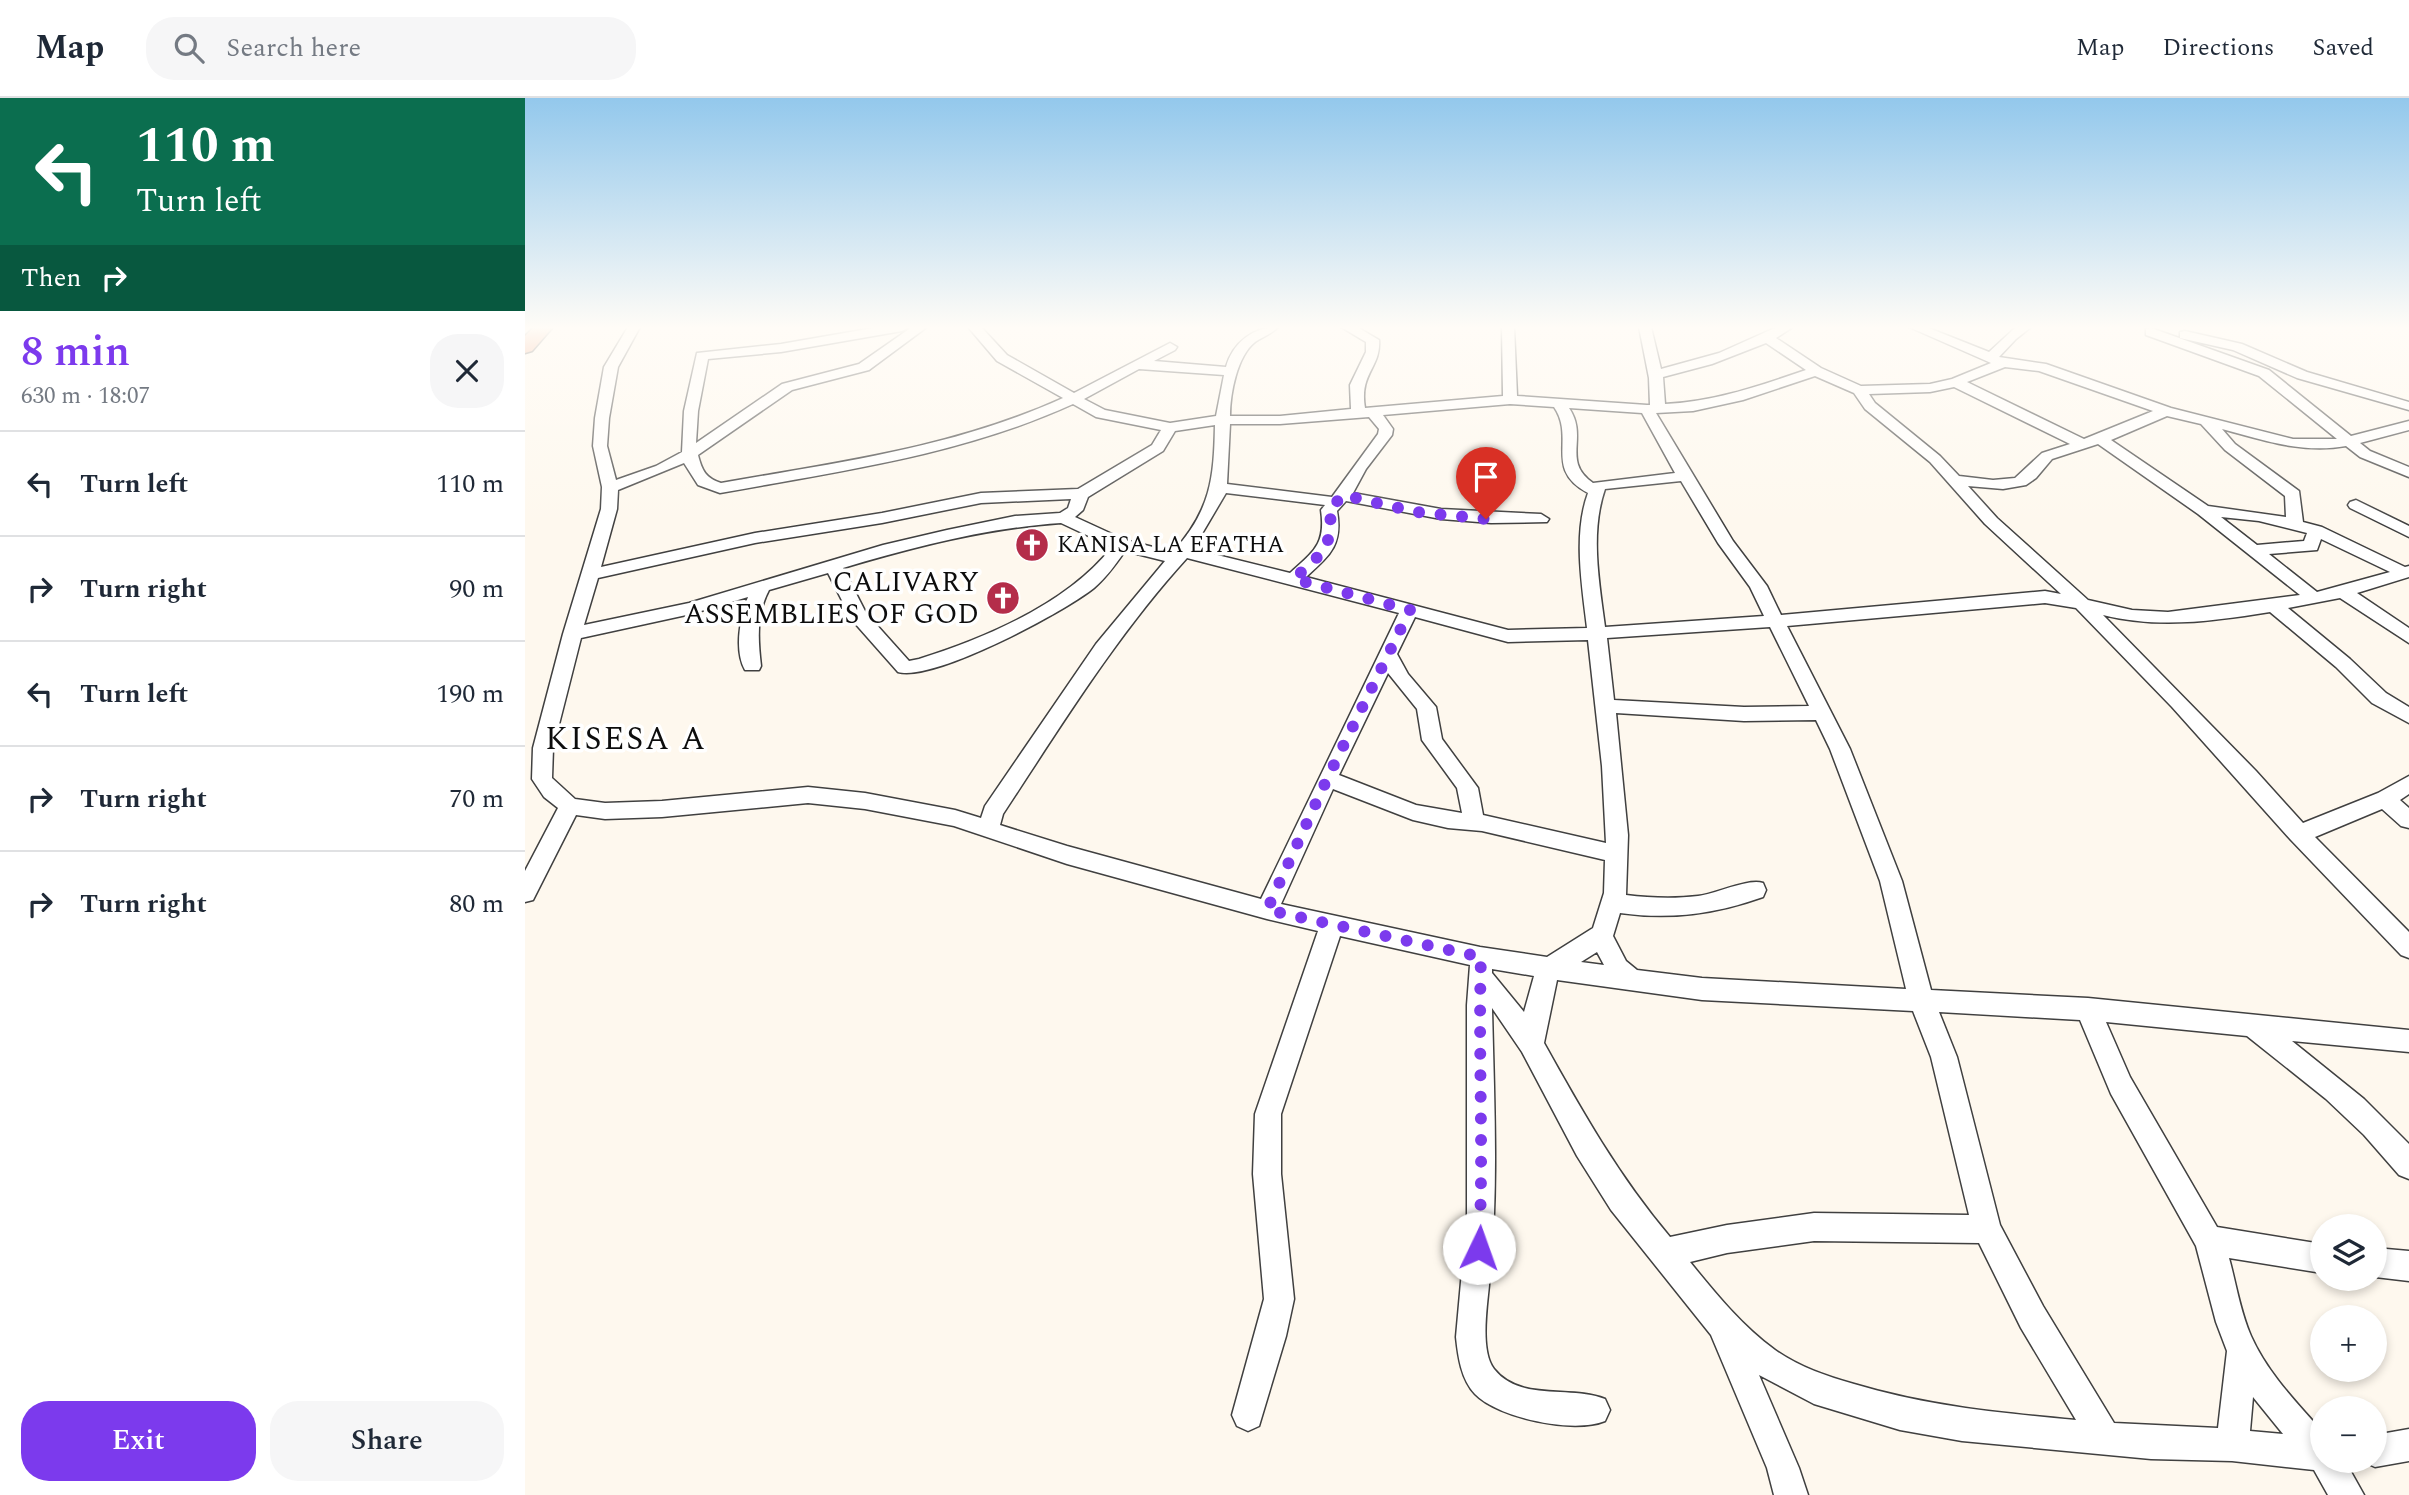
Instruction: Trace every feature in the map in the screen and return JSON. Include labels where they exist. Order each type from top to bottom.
[{"type":"street","points":[[607,392],[600,446],[610,487],[609,509],[533,779],[570,806],[605,811],[661,809],[808,795],[902,806],[955,818],[1163,883],[1332,925],[1480,966],[1549,968],[1702,989],[2088,1009],[2409,1041]]},
{"type":"street","points":[[696,392],[690,461],[703,482],[712,487],[741,485],[939,447],[1025,420],[1087,392]]},
{"type":"street","points":[[610,487],[690,461],[780,392]]},
{"type":"street","points":[[1065,392],[1101,414],[1170,427],[1221,420],[1280,420],[1510,400],[1652,409],[1717,403],[1750,392]]},
{"type":"street","points":[[988,830],[993,813],[1103,648],[1180,555],[1219,488],[1224,440],[1221,420],[1227,392]]},
{"type":"street","points":[[1294,579],[1324,551],[1332,529],[1329,510],[1385,435],[1386,429],[1366,411],[1356,392]]},
{"type":"street","points":[[1510,392],[1510,400]]},
{"type":"street","points":[[1660,392],[1652,409],[1656,428],[1726,543],[1758,586],[1840,749],[1883,858],[1921,999],[1944,1056],[1987,1229],[2032,1317],[2105,1438]]},
{"type":"street","points":[[1861,392],[1870,406],[1926,450],[1991,521],[2079,601],[2224,749],[2299,834],[2409,948]]},
{"type":"street","points":[[1974,392],[1993,403],[2092,442],[2204,511],[2314,598]]},
{"type":"street","points":[[2111,392],[2166,411],[2293,443],[2338,442],[2380,435],[2409,425]]},
{"type":"street","points":[[2289,392],[2319,416],[2338,442],[2365,454],[2407,481]]},
{"type":"street","points":[[2361,392],[2409,406]]},
{"type":"street","points":[[1558,404],[1567,415],[1571,428],[1568,457],[1574,474],[1581,484],[1594,490]]},
{"type":"street","points":[[1955,480],[1986,483],[2021,481],[2031,475],[2037,463],[2047,456],[2092,442],[2166,411]]},
{"type":"street","points":[[2206,421],[2230,447],[2293,494],[2295,525]]},
{"type":"street","points":[[589,575],[755,538],[882,518],[981,498],[1081,494],[1158,448],[1170,427]]},
{"type":"street","points":[[1531,1044],[1538,1003],[1549,968],[1601,936],[1615,903],[1613,790],[1590,559],[1588,510],[1594,490],[1599,485],[1687,476]]},
{"type":"street","points":[[1219,488],[1340,498],[1453,517],[1541,519]]},
{"type":"street","points":[[1064,518],[1075,510],[1081,494]]},
{"type":"street","points":[[2356,505],[2409,532]]},
{"type":"street","points":[[2204,511],[2252,514],[2316,530],[2406,572]]},
{"type":"street","points":[[572,634],[648,620],[751,594],[833,566],[947,535],[1015,521],[1064,518],[1139,552],[1180,555],[1294,579],[1507,636],[1538,637],[1776,621],[2045,597],[2079,601],[2124,614],[2170,618],[2274,606],[2344,592],[2406,572]]},
{"type":"street","points":[[2254,550],[2311,546],[2316,530]]},
{"type":"street","points":[[833,566],[858,616],[905,668],[916,668],[974,646],[1069,597],[1101,571],[1121,546]]},
{"type":"street","points":[[2344,592],[2409,638]]},
{"type":"street","points":[[751,594],[751,666]]},
{"type":"street","points":[[2274,606],[2343,663],[2379,698],[2409,716]]},
{"type":"street","points":[[1267,910],[1327,779],[1410,610]]},
{"type":"street","points":[[1388,654],[1397,672],[1426,706],[1430,716],[1432,741],[1449,759],[1471,793],[1475,806],[1472,822]]},
{"type":"street","points":[[1605,706],[1744,713],[1822,713]]},
{"type":"street","points":[[1327,779],[1413,812],[1557,838],[1616,854]]},
{"type":"street","points":[[2299,834],[2385,800],[2409,784]]},
{"type":"street","points":[[2385,800],[2409,820]]},
{"type":"street","points":[[525,893],[570,806]]},
{"type":"street","points":[[1615,903],[1681,910],[1729,901],[1755,890]]},
{"type":"street","points":[[1248,1415],[1279,1299],[1266,1163],[1268,1114],[1332,925]]},
{"type":"street","points":[[1601,936],[1618,968],[1632,980]]},
{"type":"street","points":[[1480,966],[1531,1044],[1587,1147],[1621,1200],[1722,1325],[1766,1362],[1814,1388],[1900,1414],[1962,1424],[2164,1444],[2232,1445],[2310,1454]]},
{"type":"street","points":[[1480,966],[1478,1013],[1483,1169],[1472,1312],[1473,1357],[1482,1379],[1499,1395],[1539,1405],[1594,1410]]},
{"type":"street","points":[[2088,1009],[2120,1085],[2209,1240],[2229,1319],[2242,1351],[2279,1405],[2310,1441]]},
{"type":"street","points":[[2252,1025],[2329,1083],[2386,1136],[2409,1165]]},
{"type":"street","points":[[1664,1253],[1727,1239],[1814,1227],[1987,1229]]},
{"type":"street","points":[[2209,1240],[2310,1256]]},
{"type":"street","points":[[2387,1264],[2409,1266]]},
{"type":"street","points":[[1722,1325],[1783,1468],[1791,1495]]},
{"type":"street","points":[[2232,1445],[2242,1351]]},
{"type":"street","points":[[2387,1449],[2409,1445]]},
{"type":"street","points":[[2333,1473],[2347,1495]]},
{"type":"place","name":"KANISA LA EFATHA","points":[[1032,545]]},
{"type":"place","name":"CALIVARY ASSEMBLIES OF GOD","points":[[1003,598]]},
{"type":"district","name":"KISESA A","points":[[626,739]]},
{"type":"route","points":[[1479,1248],[1483,1169],[1478,1013],[1481,957],[1267,910],[1366,696],[1410,610],[1294,579],[1324,551],[1332,529],[1329,510],[1343,495],[1416,512],[1486,519]]}]
